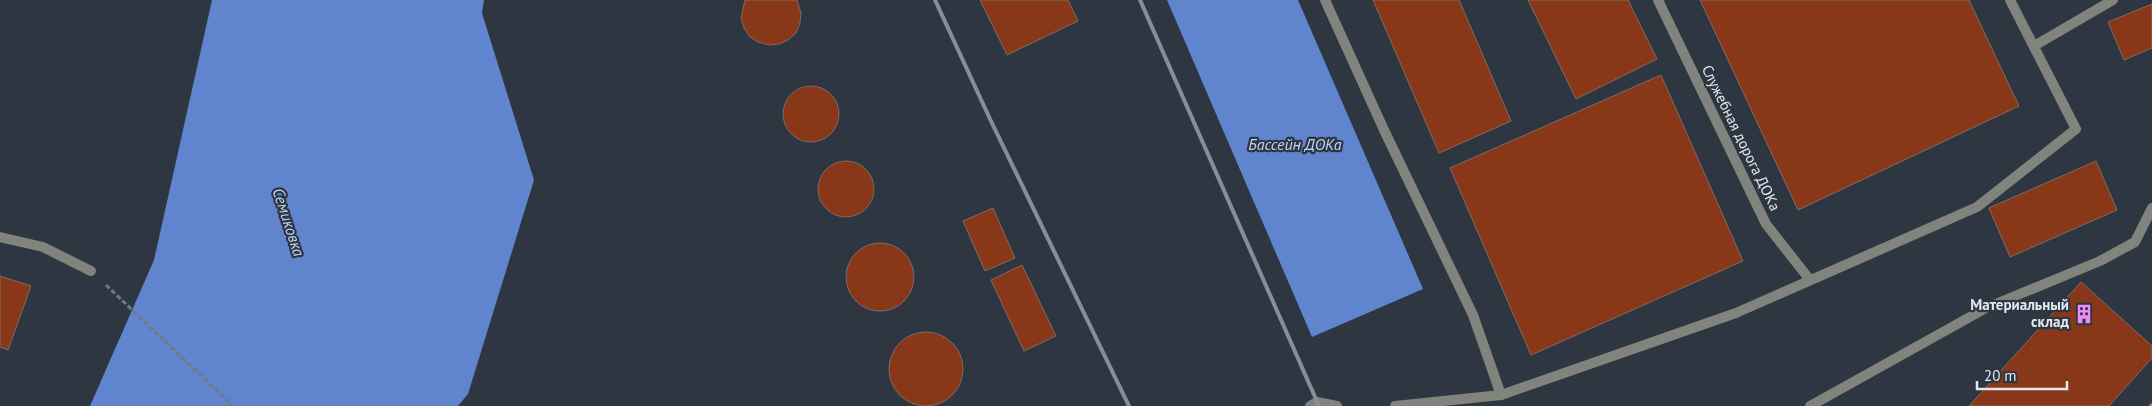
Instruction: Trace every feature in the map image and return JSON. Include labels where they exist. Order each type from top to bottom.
[{"type":"lane","points":[[1325,0],[1384,130],[1473,315],[1501,395]]},
{"type":"lane","name":"Служебная дорога ДОКа","points":[[1658,0],[1766,224],[1810,280]]},
{"type":"lane","points":[[1395,406],[1501,395],[1736,313],[1977,208],[2076,129],[2010,0]]},
{"type":"lane","points":[[2034,46],[2113,0]]},
{"type":"lane","points":[[1810,406],[1986,308],[2100,261],[2135,242],[2152,208]]},
{"type":"lane","points":[[0,237],[44,247],[91,271]]},
{"type":"lane","points":[[1310,406],[1317,402],[1337,406]]},
{"type":"path","points":[[91,271],[233,406]]},
{"type":"water","name":"Семиковка","points":[[212,0],[484,0],[482,13],[534,180],[468,394],[458,406],[90,406],[154,260]]},
{"type":"water","name":"Бассейн ДОКа","points":[[1167,0],[1298,0],[1423,289],[1312,337]]},
{"type":"building","points":[[745,0],[797,0],[801,13],[796,33],[788,40],[779,44],[769,45],[758,42],[750,37],[744,28],[741,18]]},
{"type":"building","points":[[980,0],[1068,0],[1078,21],[1007,55]]},
{"type":"building","points":[[1373,0],[1459,0],[1511,121],[1439,153]]},
{"type":"building","points":[[1528,0],[1628,0],[1657,59],[1576,99]]},
{"type":"building","points":[[1700,0],[1969,0],[2019,106],[1798,210]]},
{"type":"building","points":[[2152,4],[2152,48],[2124,60],[2108,22]]},
{"type":"building","points":[[1661,75],[1743,261],[1531,355],[1450,168]]},
{"type":"building","points":[[806,86],[816,86],[831,94],[837,103],[839,114],[837,125],[831,134],[816,142],[806,142],[795,137],[788,130],[783,119],[783,109],[788,98],[795,91]]},
{"type":"building","points":[[846,161],[857,163],[866,169],[872,178],[874,189],[872,200],[866,209],[857,215],[846,217],[835,215],[826,209],[820,200],[818,189],[820,178],[826,169],[835,163]]},
{"type":"building","points":[[2096,161],[2117,210],[2010,257],[1989,208]]},
{"type":"building","points":[[993,208],[1015,258],[985,271],[963,221]]},
{"type":"building","points":[[887,243],[899,249],[908,258],[914,270],[912,290],[904,301],[887,311],[873,311],[856,301],[848,290],[846,270],[856,253],[867,245]]},
{"type":"building","points":[[1022,265],[1056,336],[1024,351],[991,280]]},
{"type":"building","points":[[0,276],[31,286],[8,350],[0,347]]},
{"type":"building","name":"Материальный склад","points":[[2081,282],[2152,346],[2152,358],[2109,406],[1969,406]]},
{"type":"building","points":[[926,332],[947,338],[957,348],[963,369],[957,390],[947,400],[926,406],[905,400],[895,390],[889,369],[895,348],[905,338]]},
{"type":"railway","points":[[935,0],[990,119],[1129,406]]},
{"type":"railway","points":[[1140,0],[1319,406]]},
{"type":"place","name":"Материальный склад","points":[[2084,314]]}]
